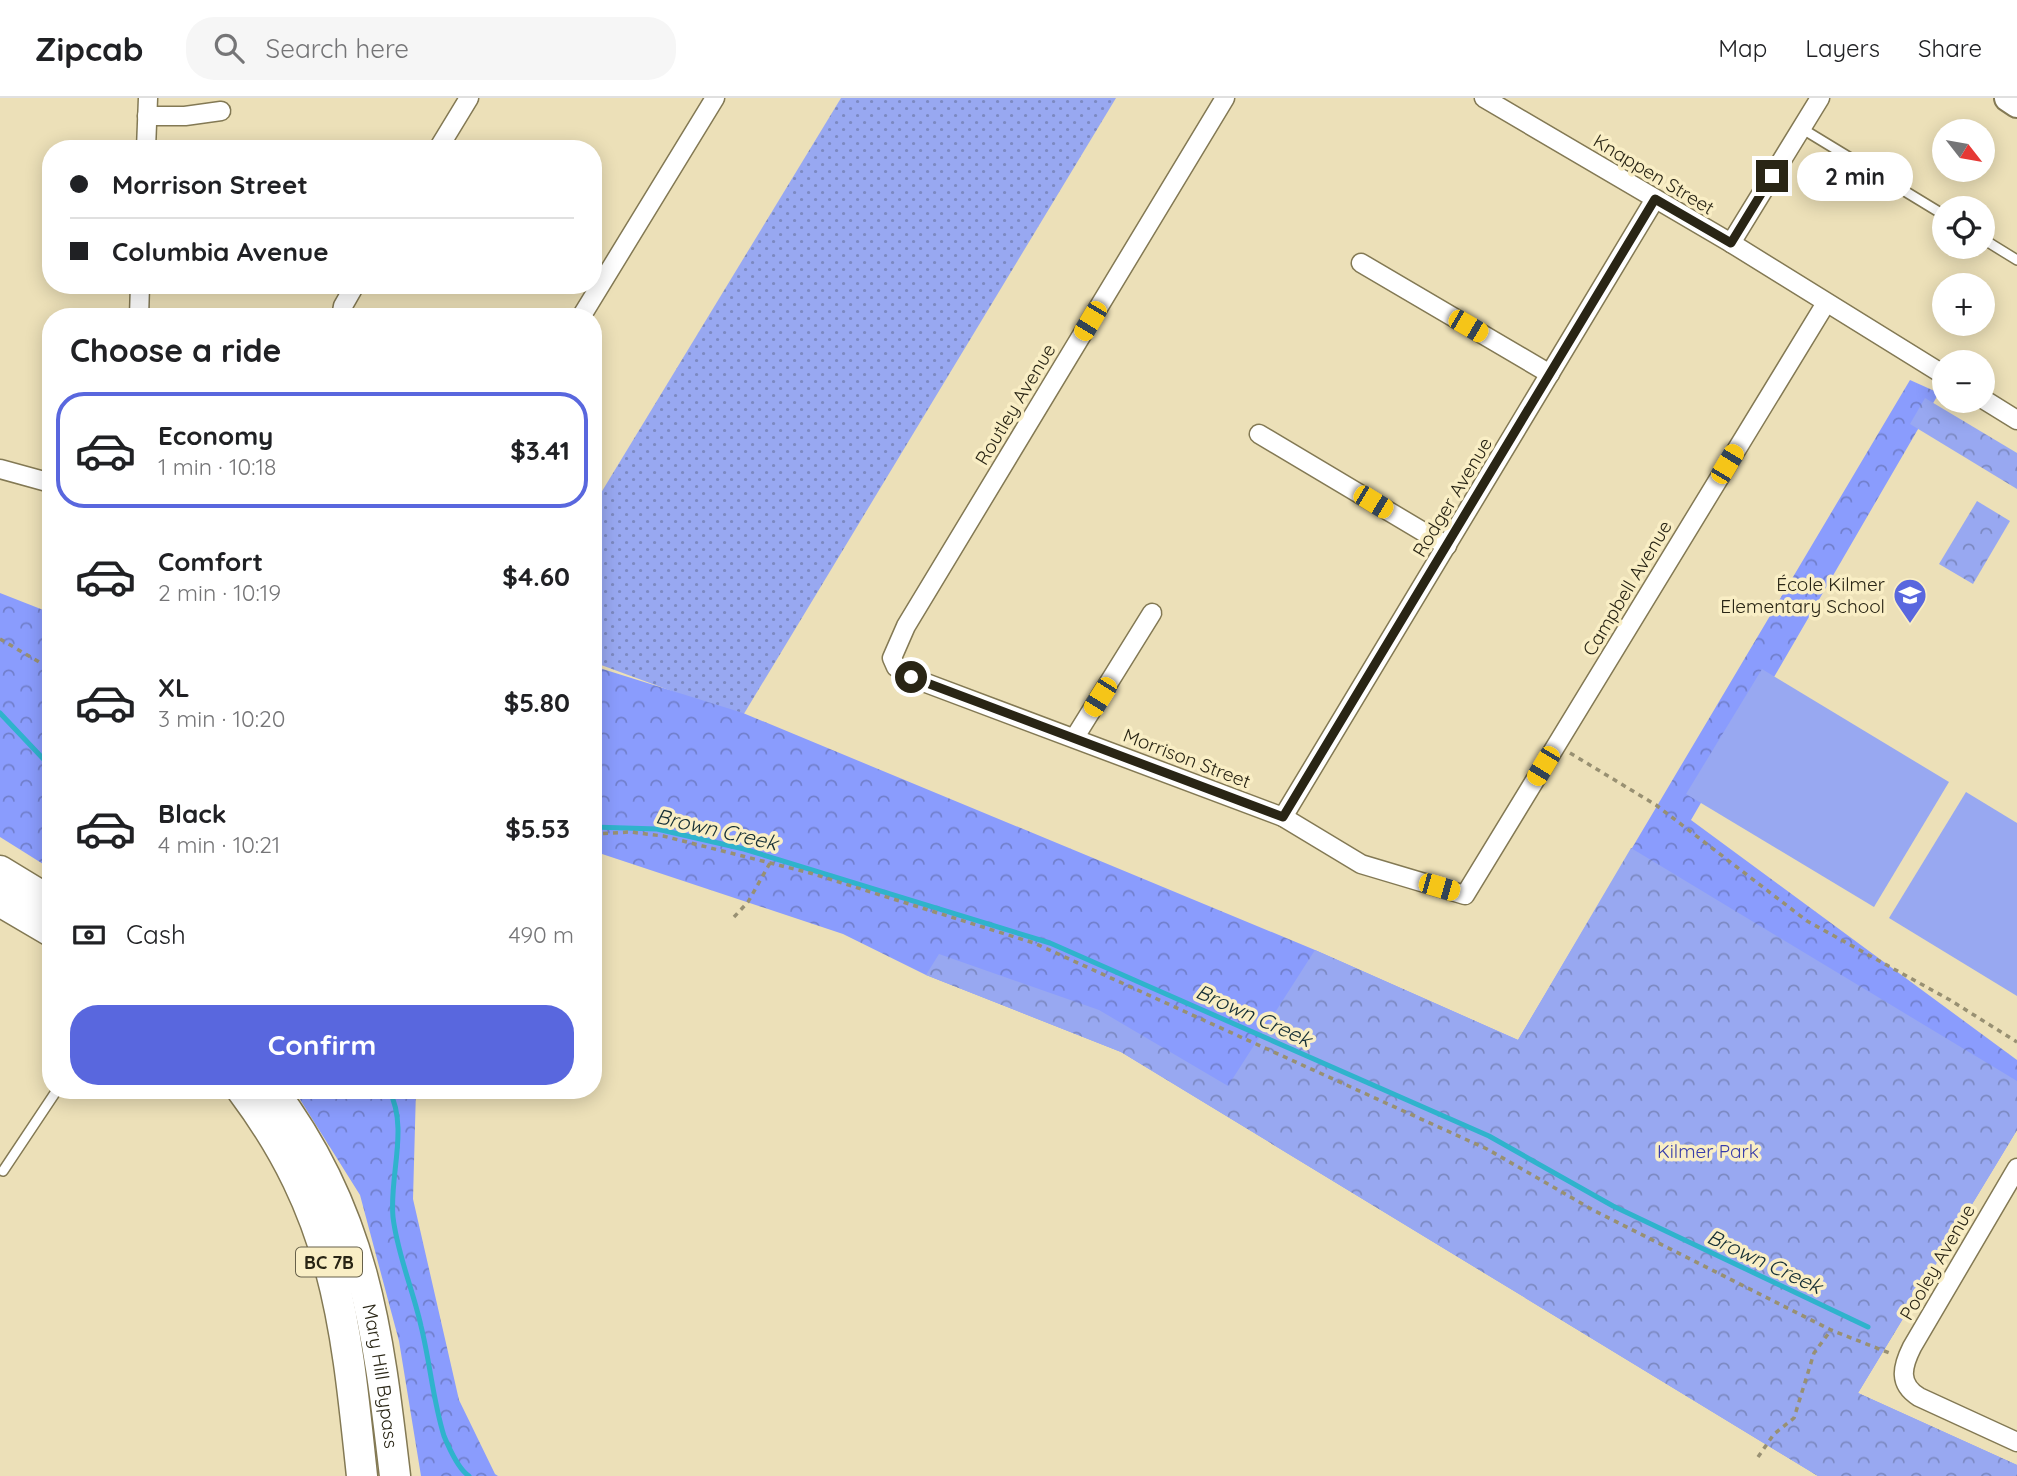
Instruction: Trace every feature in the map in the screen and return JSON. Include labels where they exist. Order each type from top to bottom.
[{"type":"highway","points":[[0,872],[42,897]]},
{"type":"highway","points":[[0,901],[42,926]]},
{"type":"highway","name":"Mary Hill Bypass","points":[[248,1099],[284,1152],[310,1203],[327,1252],[349,1353],[362,1476]]},
{"type":"highway","name":"Mary Hill Bypass","points":[[278,1099],[307,1142],[355,1247],[379,1341],[396,1476]]},
{"type":"main road","points":[[2008,98],[2017,104]]},
{"type":"street","points":[[443,140],[469,98]]},
{"type":"street","points":[[602,283],[715,98]]},
{"type":"street","name":"Routley Avenue","points":[[893,662],[894,649],[901,635],[1224,98]]},
{"type":"street","name":"Knappen Street","points":[[1484,98],[1731,243],[1932,368]]},
{"type":"street","points":[[1731,243],[1820,98]]},
{"type":"street","points":[[146,140],[147,107],[185,116],[221,111]]},
{"type":"street","name":"Rodger Avenue","points":[[1283,817],[1655,199]]},
{"type":"street","points":[[1361,263],[1550,374]]},
{"type":"street","name":"Campbell Avenue","points":[[1465,895],[1826,303]]},
{"type":"street","points":[[1995,406],[2017,420]]},
{"type":"street","points":[[1259,435],[1447,546]]},
{"type":"street","points":[[0,469],[42,481]]},
{"type":"street","points":[[1075,737],[1152,613]]},
{"type":"street","name":"Morrison Street","points":[[893,662],[911,677],[1283,817],[1361,864],[1465,895]]},
{"type":"street","name":"Pooley Avenue","points":[[2017,1168],[1905,1360],[1904,1381],[1919,1397],[2017,1442]]},
{"type":"lane","points":[[1801,128],[1932,208]]},
{"type":"lane","points":[[1995,246],[2017,260]]},
{"type":"lane","points":[[1,1172],[51,1099]]},
{"type":"path","points":[[0,639],[42,664]]},
{"type":"path","points":[[1556,745],[1656,805],[1807,920],[1950,1000],[2017,1042]]},
{"type":"path","points":[[602,834],[630,832],[663,836],[770,863],[1034,943],[1487,1149],[1593,1210],[1831,1330],[1905,1360]]},
{"type":"path","points":[[734,917],[748,902],[770,863]]},
{"type":"path","points":[[1758,1457],[1774,1434],[1794,1418],[1814,1353],[1831,1330]]},
{"type":"green space","points":[[841,98],[1116,98],[742,717],[602,665],[602,491]]},
{"type":"green space","name":"Kilmer Park","points":[[1910,380],[1932,390],[1932,405],[1691,820],[2017,1060],[2017,1130],[1858,1393],[2017,1465],[2017,1476],[1818,1476],[1121,1052],[926,975],[843,934],[602,854],[602,669],[743,713],[1315,950],[1518,1040]]},
{"type":"green space","points":[[1925,398],[1932,402],[1932,413],[1950,413],[2017,453],[2017,489],[1910,424]]},
{"type":"green space","points":[[1977,501],[2010,521],[1973,584],[1939,564]]},
{"type":"green space","points":[[0,593],[42,609],[42,863],[0,837]]},
{"type":"green space","points":[[1762,669],[1949,782],[1874,907],[1686,794]]},
{"type":"green space","points":[[1966,792],[2017,823],[2017,996],[1889,918]]},
{"type":"green space","name":"Kilmer Park","points":[[1631,848],[2017,1081],[2017,1130],[1858,1393],[2017,1465],[2017,1476],[1818,1476],[1121,1052],[926,975],[939,954],[1099,1010],[1228,1086],[1315,950],[1518,1040]]},
{"type":"green space","points":[[300,1099],[416,1099],[413,1199],[459,1400],[498,1476],[421,1476],[399,1341],[360,1195]]},
{"type":"waterway","points":[[0,713],[42,757]]},
{"type":"waterway","name":"Brown Creek","points":[[602,827],[657,829],[744,849],[1050,943],[1489,1136],[1613,1206],[1868,1327]]},
{"type":"waterway","points":[[393,1099],[398,1120],[392,1201],[395,1231],[421,1326],[444,1436],[451,1452],[469,1476]]},
{"type":"place","name":"École Kilmer Elementary School","points":[[1910,625]]},
{"type":"route","points":[[911,677],[1283,817],[1655,199],[1731,243],[1772,176]]}]
